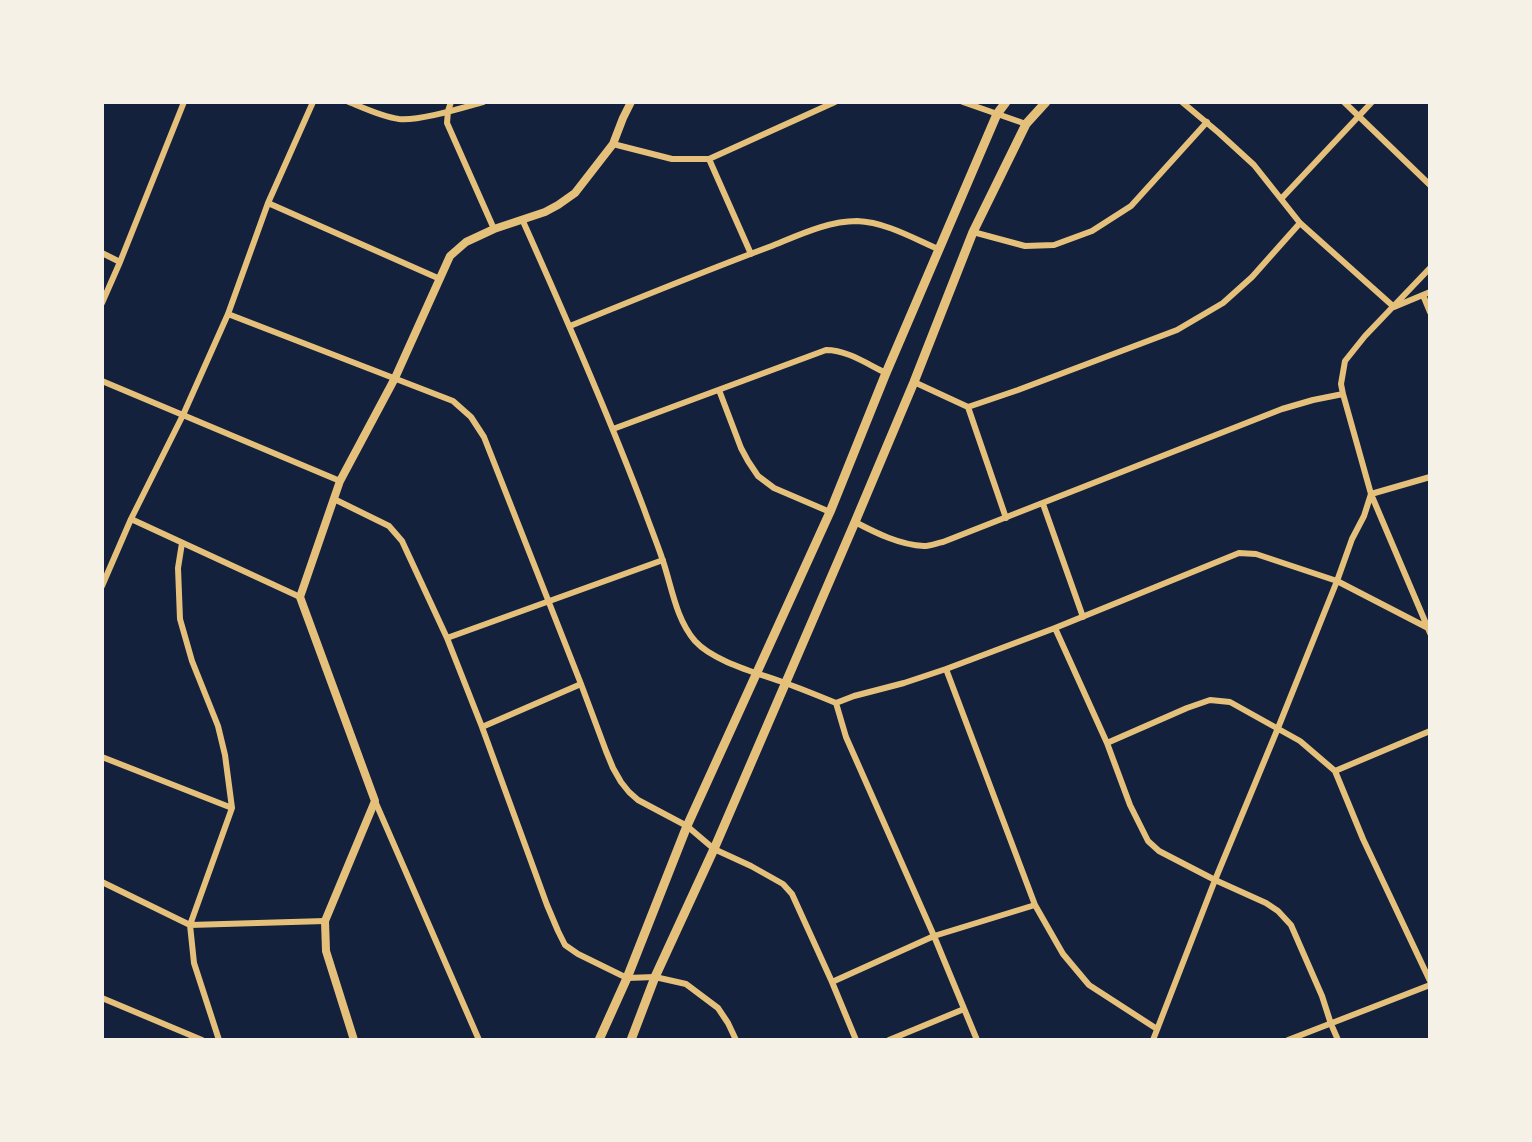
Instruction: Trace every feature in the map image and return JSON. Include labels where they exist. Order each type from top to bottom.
[{"type":"main road","points":[[600,1040],[687,826],[830,512],[938,249],[997,114],[1006,102]]},
{"type":"main road","points":[[631,1040],[655,977],[714,849],[855,522],[914,382],[973,232],[1026,124],[1046,102]]},
{"type":"street","points":[[102,303],[184,102]]},
{"type":"street","points":[[102,586],[131,519],[183,415],[228,314],[268,203],[314,102]]},
{"type":"street","points":[[349,102],[399,119],[416,118],[483,102]]},
{"type":"street","points":[[451,102],[447,123],[494,229]]},
{"type":"street","points":[[479,1040],[375,801],[300,597],[340,481],[395,378],[450,256],[466,242],[494,229],[544,212],[575,193],[613,144],[631,102]]},
{"type":"street","points":[[613,144],[672,159],[709,159],[835,102]]},
{"type":"street","points":[[963,102],[1026,124]]},
{"type":"street","points":[[1182,102],[1254,165],[1300,223],[1394,306]]},
{"type":"street","points":[[1344,102],[1430,185]]},
{"type":"street","points":[[1281,199],[1372,102]]},
{"type":"street","points":[[973,232],[1025,246],[1054,245],[1092,231],[1131,206],[1207,122]]},
{"type":"street","points":[[709,159],[751,254]]},
{"type":"street","points":[[268,203],[440,279]]},
{"type":"street","points":[[522,219],[613,429],[663,560],[679,613],[695,641],[718,657],[836,703],[946,669],[1239,554],[1256,554],[1337,581],[1429,630]]},
{"type":"street","points":[[570,326],[751,254],[842,222],[857,221],[887,227],[938,249]]},
{"type":"street","points":[[914,382],[968,407],[1177,330],[1223,303],[1252,277],[1300,223]]},
{"type":"street","points":[[102,253],[120,262]]},
{"type":"street","points":[[1429,630],[1371,495],[1341,384],[1346,361],[1365,336],[1430,268]]},
{"type":"street","points":[[1394,306],[1426,294],[1430,312]]},
{"type":"street","points":[[228,314],[453,401],[471,417],[484,437],[613,768],[629,792],[649,807],[687,826],[714,849],[783,884],[792,894],[856,1040]]},
{"type":"street","points":[[613,429],[826,350],[848,354],[886,373]]},
{"type":"street","points":[[102,381],[340,481]]},
{"type":"street","points":[[719,390],[741,448],[758,476],[774,488],[830,512]]},
{"type":"street","points":[[855,522],[895,540],[926,546],[943,542],[1282,409],[1343,394]]},
{"type":"street","points":[[968,407],[1006,518]]},
{"type":"street","points":[[1371,495],[1430,477]]},
{"type":"street","points":[[1153,1040],[1215,880],[1371,495]]},
{"type":"street","points":[[334,499],[389,526],[402,541],[447,638],[547,905],[566,945],[578,954],[627,978],[655,977],[686,984],[718,1008],[736,1040]]},
{"type":"street","points":[[1042,504],[1083,616]]},
{"type":"street","points":[[131,519],[300,597]]},
{"type":"street","points":[[182,543],[178,568],[180,619],[192,661],[218,726],[225,755],[232,808],[190,925],[194,963],[219,1040]]},
{"type":"street","points":[[447,638],[663,560]]},
{"type":"street","points":[[1055,628],[1107,744],[1130,805],[1148,841],[1159,851],[1278,911],[1291,925],[1322,996],[1338,1040]]},
{"type":"street","points":[[946,669],[1035,905],[1063,954],[1089,985],[1157,1029]]},
{"type":"street","points":[[482,727],[581,684]]},
{"type":"street","points":[[1107,744],[1210,700],[1230,702],[1300,741],[1335,771],[1363,839],[1430,983],[1288,1040]]},
{"type":"street","points":[[836,703],[846,737],[934,936],[977,1040]]},
{"type":"street","points":[[1335,771],[1430,731]]},
{"type":"street","points":[[102,757],[232,808]]},
{"type":"street","points":[[354,1040],[326,951],[325,921],[375,801]]},
{"type":"street","points":[[102,882],[190,925],[325,921]]},
{"type":"street","points":[[832,982],[934,936],[1035,905]]},
{"type":"street","points":[[102,998],[202,1040]]},
{"type":"street","points":[[890,1040],[964,1009]]}]
